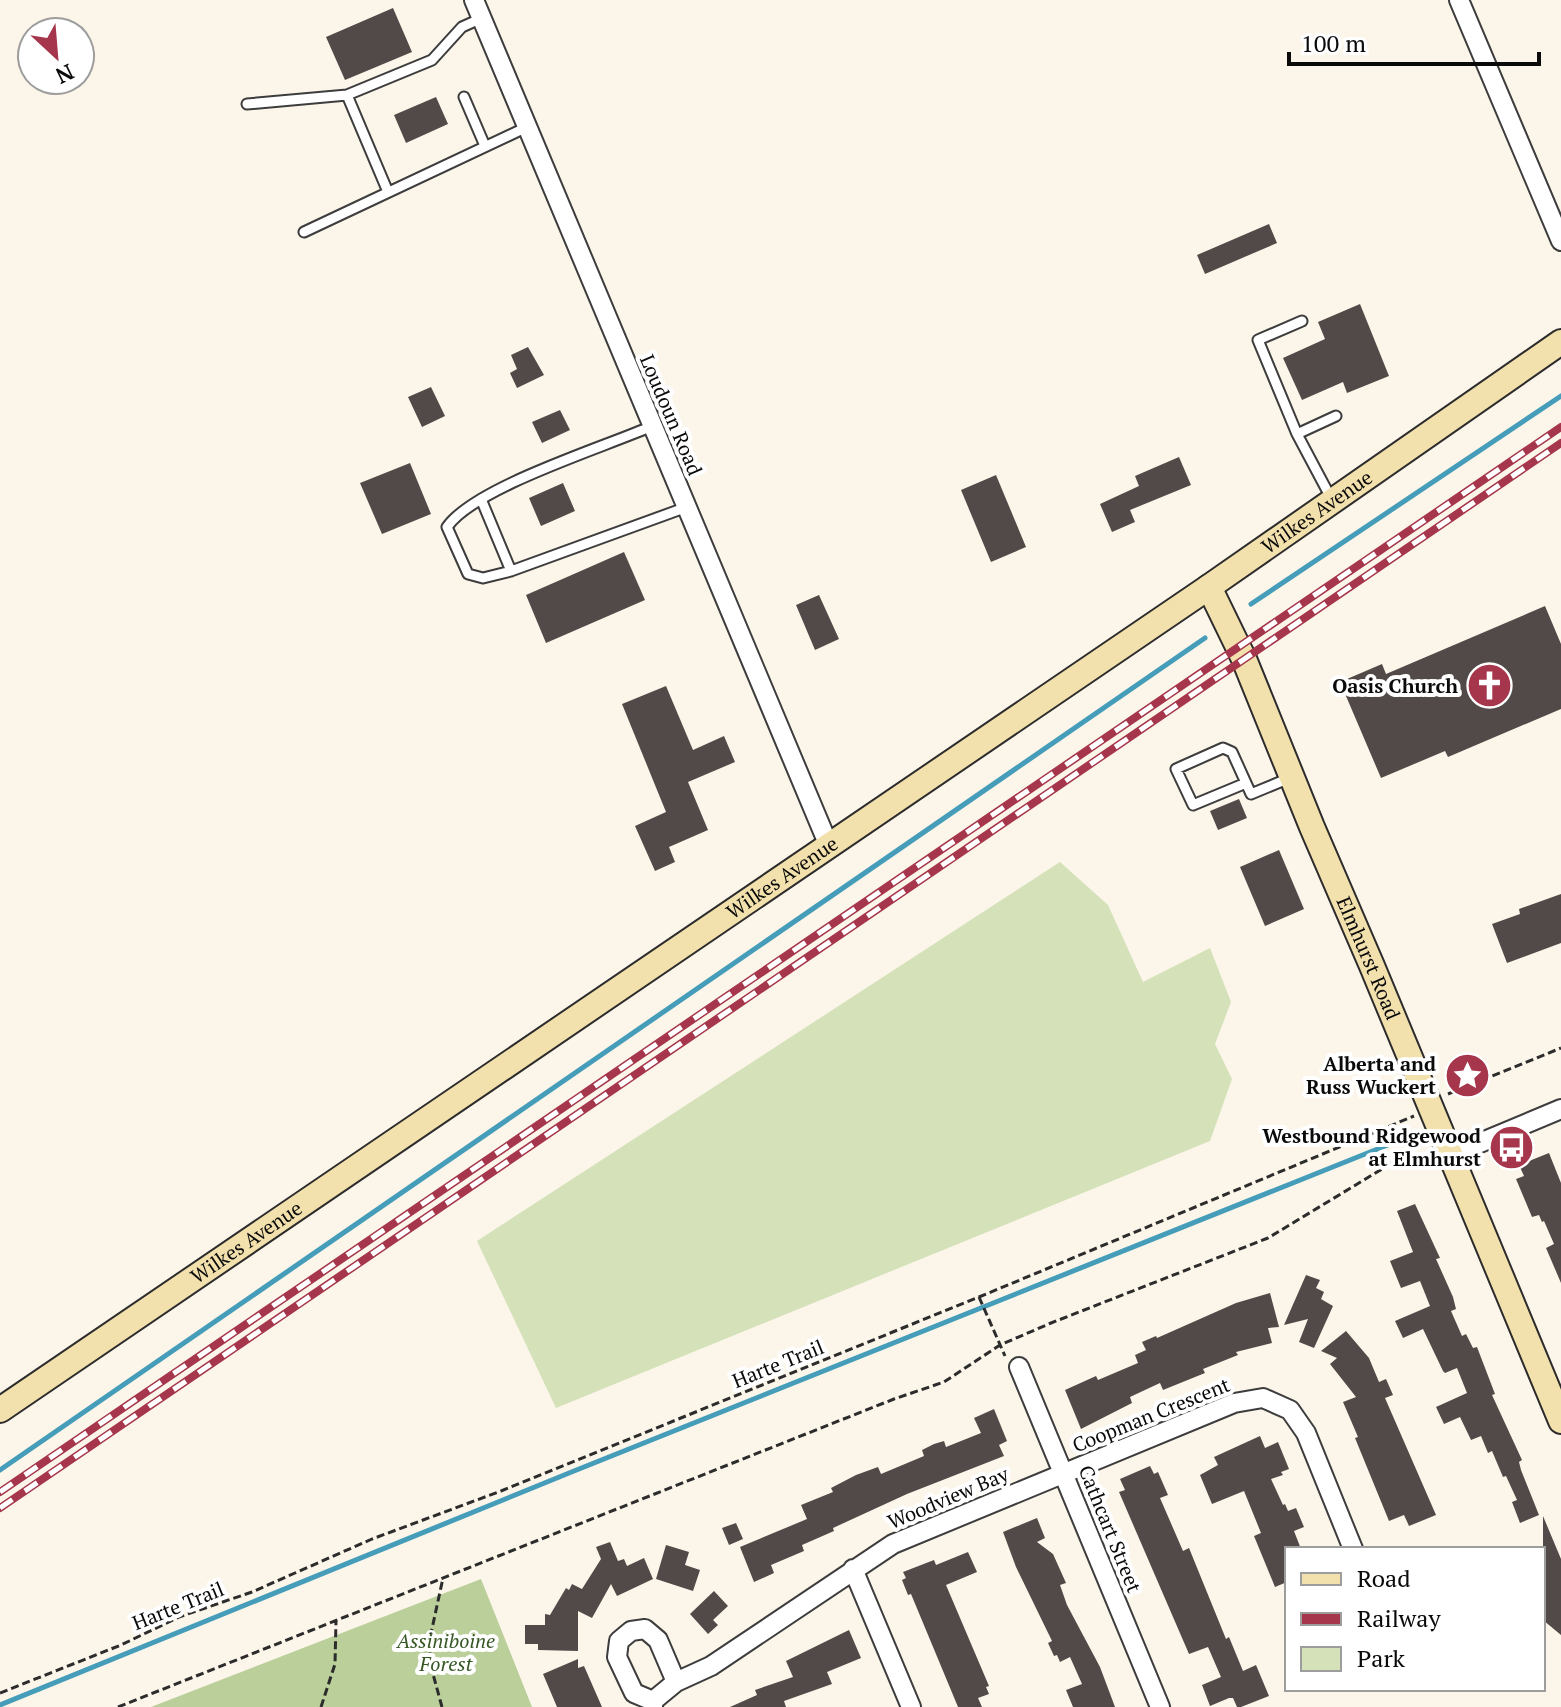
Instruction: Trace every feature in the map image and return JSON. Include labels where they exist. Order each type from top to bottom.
[{"type":"main road","name":"Wilkes Avenue","points":[[0,1410],[1209,587],[1561,342]]},
{"type":"main road","name":"Elmhurst Road","points":[[1209,587],[1244,659],[1561,1421]]},
{"type":"street","name":"Loudoun Road","points":[[474,0],[829,846]]},
{"type":"street","points":[[1459,0],[1561,241]]},
{"type":"street","points":[[1446,1143],[1561,1109]]},
{"type":"street","name":"Cathcart Street","points":[[1019,1367],[1160,1707]]},
{"type":"street","name":"Coopman Crescent","points":[[1064,1473],[1234,1403],[1263,1398],[1290,1410],[1306,1433],[1352,1547]]},
{"type":"street","name":"Woodview Bay","points":[[676,1682],[658,1640],[645,1629],[631,1631],[619,1641],[617,1657],[634,1693],[653,1704],[676,1682],[711,1666],[893,1544],[1064,1473]]},
{"type":"street","points":[[853,1569],[911,1707]]},
{"type":"lane","points":[[247,104],[347,95],[432,60],[462,27],[482,18]]},
{"type":"lane","points":[[347,95],[388,192]]},
{"type":"lane","points":[[464,97],[485,146]]},
{"type":"lane","points":[[304,232],[527,127]]},
{"type":"lane","points":[[1302,321],[1258,340],[1297,434],[1332,501]]},
{"type":"lane","points":[[1297,434],[1336,416]]},
{"type":"lane","points":[[652,426],[481,499],[456,515],[447,527],[468,574],[483,578],[511,571],[687,507]]},
{"type":"lane","points":[[481,499],[511,571]]},
{"type":"lane","points":[[1246,783],[1193,805],[1176,769],[1223,748],[1232,752],[1251,794],[1292,777]]},
{"type":"path","name":"Harte Trail","points":[[0,1693],[121,1645],[179,1617],[252,1592],[372,1539],[501,1491],[979,1297],[1410,1118],[1452,1091],[1561,1048]]},
{"type":"path","points":[[118,1707],[444,1576],[944,1382],[1000,1345],[1268,1238],[1446,1143]]},
{"type":"path","points":[[979,1297],[1011,1369],[1019,1367]]},
{"type":"path","points":[[442,1707],[430,1663],[430,1638],[444,1576]]},
{"type":"path","points":[[321,1707],[335,1664],[337,1620]]},
{"type":"green space","points":[[1060,862],[1108,905],[1143,982],[1210,948],[1231,1002],[1215,1044],[1232,1079],[1210,1141],[556,1408],[477,1241]]},
{"type":"green space","name":"Assiniboine Forest","points":[[481,1579],[532,1707],[151,1707]]},
{"type":"building","points":[[393,8],[412,52],[345,80],[326,37]]},
{"type":"building","points":[[436,97],[448,124],[406,143],[394,115]]},
{"type":"building","points":[[1269,224],[1277,243],[1205,274],[1197,255]]},
{"type":"building","points":[[1360,304],[1389,376],[1347,393],[1343,382],[1302,400],[1283,358],[1325,339],[1318,322]]},
{"type":"building","points":[[528,347],[544,375],[517,388],[510,373],[517,369],[511,355]]},
{"type":"building","points":[[431,387],[445,416],[422,427],[408,397]]},
{"type":"building","points":[[560,410],[570,430],[542,443],[532,422]]},
{"type":"building","points":[[1179,457],[1191,485],[1130,510],[1135,522],[1112,532],[1100,504],[1139,486],[1135,476]]},
{"type":"building","points":[[410,463],[431,514],[382,534],[360,483]]},
{"type":"building","points":[[996,475],[1026,547],[991,562],[961,490]]},
{"type":"building","points":[[563,483],[575,511],[541,526],[529,498]]},
{"type":"building","points":[[624,552],[645,600],[546,643],[526,595]]},
{"type":"building","points":[[819,595],[839,639],[815,650],[796,605]]},
{"type":"building","name":"Oasis Church","points":[[1545,606],[1561,644],[1561,709],[1448,757],[1445,751],[1381,778],[1340,682],[1382,664],[1386,674]]},
{"type":"building","points":[[666,686],[693,750],[724,736],[735,762],[688,782],[708,830],[669,847],[675,862],[655,871],[635,826],[666,812],[622,704]]},
{"type":"building","points":[[1239,799],[1247,818],[1218,830],[1210,811]]},
{"type":"building","points":[[1279,850],[1304,909],[1265,926],[1240,867]]},
{"type":"building","points":[[1561,894],[1561,943],[1507,963],[1492,924],[1520,914],[1519,909]]},
{"type":"building","points":[[1549,1153],[1561,1183],[1561,1283],[1546,1248],[1554,1244],[1544,1221],[1539,1215],[1532,1217],[1516,1179],[1524,1176],[1519,1165]]},
{"type":"building","points":[[1415,1204],[1440,1258],[1436,1259],[1456,1309],[1451,1311],[1462,1336],[1466,1334],[1473,1348],[1477,1347],[1495,1394],[1492,1395],[1522,1460],[1519,1462],[1521,1470],[1539,1515],[1520,1523],[1512,1502],[1517,1500],[1492,1451],[1488,1453],[1481,1436],[1471,1440],[1460,1417],[1444,1424],[1436,1407],[1467,1393],[1457,1368],[1445,1373],[1423,1329],[1403,1338],[1395,1321],[1430,1306],[1420,1281],[1401,1288],[1390,1261],[1413,1252],[1397,1211]]},
{"type":"building","points":[[1306,1275],[1320,1280],[1316,1288],[1324,1292],[1321,1299],[1333,1306],[1314,1348],[1299,1342],[1308,1319],[1284,1325]]},
{"type":"building","points":[[1270,1293],[1279,1327],[1268,1328],[1272,1343],[1236,1352],[1238,1355],[1203,1369],[1205,1373],[1163,1390],[1160,1383],[1130,1397],[1132,1403],[1081,1429],[1065,1390],[1138,1363],[1135,1355],[1146,1350],[1142,1342],[1236,1303]]},
{"type":"building","points":[[1346,1331],[1369,1358],[1379,1382],[1386,1379],[1393,1395],[1385,1398],[1436,1515],[1409,1526],[1404,1515],[1389,1521],[1343,1402],[1356,1397],[1330,1364],[1337,1358],[1321,1351]]},
{"type":"building","points":[[994,1409],[1007,1441],[999,1445],[1004,1456],[907,1494],[833,1528],[834,1531],[802,1545],[804,1551],[771,1565],[774,1573],[754,1582],[740,1547],[807,1519],[801,1505],[833,1492],[831,1488],[856,1475],[878,1467],[881,1474],[924,1456],[922,1450],[934,1444],[944,1441],[946,1447],[981,1433],[974,1418]]},
{"type":"building","points":[[1260,1436],[1265,1448],[1278,1442],[1289,1469],[1271,1479],[1283,1505],[1288,1511],[1296,1508],[1304,1527],[1294,1531],[1300,1547],[1285,1547],[1285,1583],[1275,1587],[1254,1536],[1261,1533],[1244,1491],[1212,1504],[1200,1475],[1218,1465],[1214,1457]]},
{"type":"building","points":[[1150,1466],[1154,1474],[1158,1472],[1168,1495],[1160,1498],[1183,1551],[1189,1548],[1226,1639],[1229,1637],[1243,1671],[1256,1665],[1269,1696],[1241,1707],[1237,1707],[1233,1698],[1210,1706],[1202,1685],[1221,1677],[1208,1647],[1189,1654],[1119,1492],[1125,1490],[1120,1479]]},
{"type":"building","points":[[1543,1516],[1561,1559],[1561,1635],[1545,1622]]},
{"type":"building","points":[[1037,1518],[1045,1538],[1037,1542],[1053,1554],[1066,1583],[1060,1585],[1067,1605],[1100,1667],[1115,1707],[1073,1707],[1066,1690],[1082,1684],[1070,1657],[1060,1662],[1057,1655],[1054,1656],[1048,1643],[1052,1641],[1016,1567],[1003,1532]]},
{"type":"building","points":[[736,1523],[743,1539],[729,1545],[722,1528]]},
{"type":"building","points":[[610,1542],[618,1561],[624,1559],[627,1566],[644,1558],[653,1579],[617,1596],[611,1584],[592,1618],[578,1611],[578,1651],[538,1650],[538,1644],[525,1644],[525,1625],[545,1625],[545,1614],[550,1615],[566,1588],[569,1590],[572,1584],[582,1589],[601,1559],[596,1547]]},
{"type":"building","points":[[666,1545],[689,1552],[685,1565],[700,1570],[693,1591],[656,1579]]},
{"type":"building","points":[[968,1552],[977,1572],[946,1585],[989,1686],[986,1687],[989,1694],[978,1698],[982,1707],[958,1707],[911,1594],[908,1595],[902,1580],[906,1578],[903,1572],[934,1560],[936,1565]]},
{"type":"building","points":[[714,1591],[728,1606],[713,1620],[718,1625],[708,1634],[690,1614]]},
{"type":"building","points":[[849,1630],[861,1658],[827,1672],[832,1684],[784,1701],[786,1707],[730,1707],[757,1695],[755,1690],[793,1677],[786,1661]]},
{"type":"building","points":[[578,1659],[578,1668],[584,1666],[602,1707],[557,1707],[543,1674]]},
{"type":"waterway","points":[[1251,604],[1561,396]]},
{"type":"waterway","points":[[0,1470],[1205,638]]},
{"type":"waterway","points":[[0,1705],[1410,1136]]},
{"type":"railway","points":[[0,1492],[1561,427]]},
{"type":"railway","points":[[0,1508],[1561,443]]},
{"type":"place","name":"Oasis Church","points":[[1489,686]]},
{"type":"place","name":"Alberta and Russ Wuckert","points":[[1467,1076]]},
{"type":"place","name":"Westbound Ridgewood at Elmhurst","points":[[1512,1148]]}]
